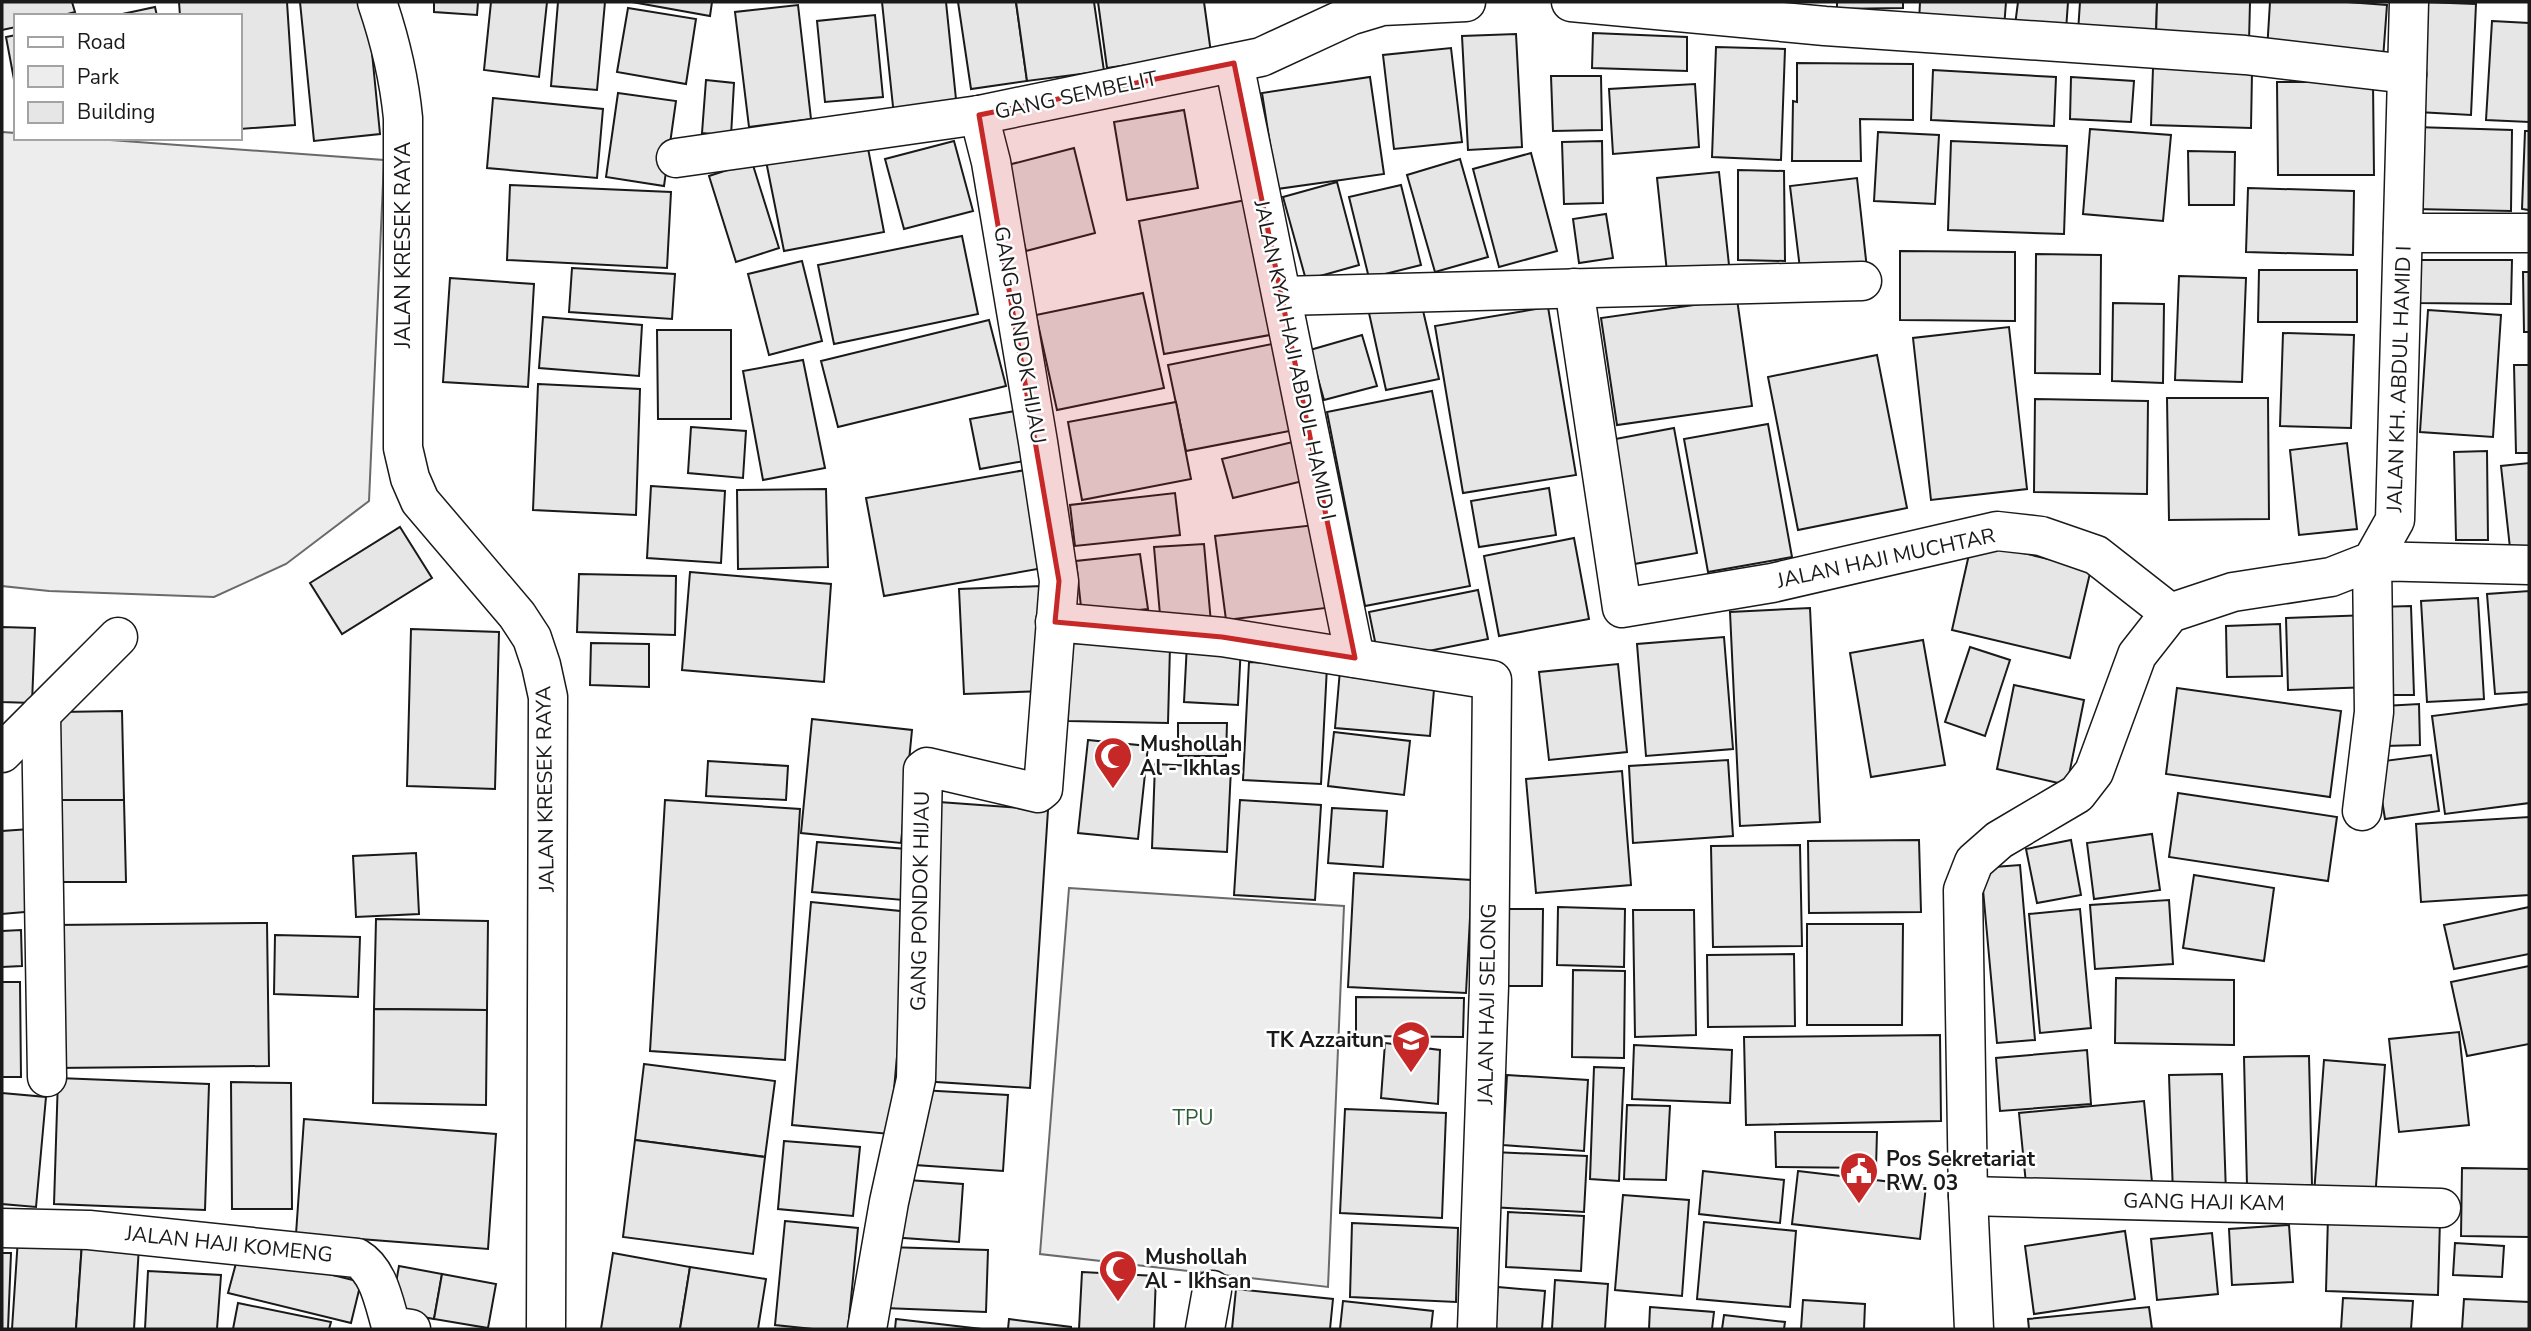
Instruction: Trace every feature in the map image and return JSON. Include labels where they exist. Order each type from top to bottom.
[{"type":"street","name":"JALAN KRESEK RAYA","points":[[377,2],[397,68],[403,118],[404,448],[408,468],[420,501],[517,615],[532,638],[548,697],[546,1329]]},
{"type":"street","name":"GANG SEMBELIT","points":[[676,158],[979,115],[1261,57],[1352,15],[1382,6],[1466,2]]},
{"type":"street","points":[[1571,2],[1825,14],[2245,55],[2407,74]]},
{"type":"street","points":[[2409,2],[2403,233],[2529,233]]},
{"type":"street","name":"JALAN KYAI HAJI ABDUL HAMID I","points":[[1234,63],[1355,658]]},
{"type":"street","name":"GANG PONDOK HIJAU","points":[[867,1329],[889,1202],[916,1079],[923,770],[927,767],[1038,793],[1042,789],[1059,581],[991,162],[979,115]]},
{"type":"street","name":"JALAN KH. ABDUL HAMID I","points":[[2372,561],[2395,520],[2403,233]]},
{"type":"street","points":[[1282,296],[1862,281]]},
{"type":"street","name":"JALAN HAJI MUCHTAR","points":[[1574,288],[1622,608],[1772,583],[1997,531],[2041,536],[2096,555],[2170,613]]},
{"type":"street","points":[[2362,811],[2374,712],[2372,561]]},
{"type":"street","points":[[1974,1329],[1968,1196],[1964,890],[1975,862],[1999,840],[2077,794],[2094,772],[2137,655],[2170,613],[2233,592],[2331,577],[2372,561],[2529,565]]},
{"type":"street","points":[[1055,622],[1222,637],[1355,658]]},
{"type":"street","points":[[2,753],[118,637]]},
{"type":"street","name":"JALAN HAJI SELONG","points":[[1355,658],[1492,680],[1489,986],[1478,1329]]},
{"type":"street","points":[[41,714],[47,1077]]},
{"type":"street","name":"GANG HAJI KAM","points":[[1968,1196],[2441,1208]]},
{"type":"street","name":"JALAN HAJI KOMENG","points":[[2,1227],[89,1230],[357,1258],[365,1262],[377,1282],[391,1326],[411,1329]]},
{"type":"street","points":[[1205,1329],[1212,1290]]},
{"type":"highlighted area","points":[[1234,63],[1355,658],[1222,637],[1055,622],[1059,581],[979,115]]},
{"type":"green space","points":[[2,132],[14,133],[14,140],[110,140],[384,160],[369,501],[286,564],[214,597],[49,591],[2,586]]},
{"type":"green space","name":"TPU","points":[[1069,888],[1344,906],[1328,1287],[1040,1254]]},
{"type":"building","points":[[2,2],[72,2],[75,12],[68,14],[14,14],[14,27],[2,30]]},
{"type":"building","points":[[179,2],[287,2],[295,125],[242,129],[242,14],[180,14]]},
{"type":"building","points":[[300,2],[367,2],[380,134],[314,141]]},
{"type":"building","points":[[434,2],[478,2],[477,15],[434,12]]},
{"type":"building","points":[[491,2],[547,2],[539,77],[484,70]]},
{"type":"building","points":[[558,2],[605,2],[597,90],[551,86]]},
{"type":"building","points":[[632,2],[712,2],[710,16]]},
{"type":"building","points":[[882,2],[946,2],[957,109],[894,116]]},
{"type":"building","points":[[958,2],[1016,2],[1027,81],[971,89]]},
{"type":"building","points":[[1016,2],[1094,2],[1104,71],[1027,81]]},
{"type":"building","points":[[1098,2],[1204,2],[1211,53],[1107,68]]},
{"type":"building","points":[[1837,2],[1903,2],[1903,8],[1837,9]]},
{"type":"building","points":[[1920,2],[2006,2],[2004,28],[1919,22]]},
{"type":"building","points":[[2018,2],[2068,2],[2066,30],[2015,25]]},
{"type":"building","points":[[2080,2],[2157,2],[2156,36],[2078,32]]},
{"type":"building","points":[[2157,2],[2250,2],[2249,42],[2156,36]]},
{"type":"building","points":[[2270,2],[2387,5],[2383,59],[2267,51]]},
{"type":"building","points":[[2424,2],[2476,4],[2471,115],[2418,112]]},
{"type":"building","points":[[798,5],[811,119],[749,127],[735,12]]},
{"type":"building","points":[[155,7],[157,14],[122,14]]},
{"type":"building","points":[[628,8],[696,19],[686,84],[617,72]]},
{"type":"building","points":[[875,15],[883,97],[825,102],[817,21]]},
{"type":"building","points":[[2492,21],[2529,23],[2529,122],[2486,120]]},
{"type":"building","points":[[1593,33],[1687,37],[1687,71],[1592,68]]},
{"type":"building","points":[[1516,34],[1522,147],[1468,150],[1462,36]]},
{"type":"building","points":[[14,35],[14,79],[6,37]]},
{"type":"building","points":[[1716,47],[1785,49],[1781,160],[1712,157]]},
{"type":"building","points":[[1451,48],[1462,142],[1394,149],[1383,55]]},
{"type":"building","points":[[1797,63],[1913,64],[1913,120],[1860,119],[1861,161],[1792,161]]},
{"type":"building","points":[[2153,68],[2252,72],[2251,128],[2151,125]]},
{"type":"building","points":[[1933,70],[2056,77],[2054,126],[1931,120]]},
{"type":"building","points":[[1551,76],[1601,76],[1602,130],[1553,131]]},
{"type":"building","points":[[1370,77],[1384,174],[1277,189],[1262,93]]},
{"type":"building","points":[[2071,77],[2134,81],[2131,122],[2070,119]]},
{"type":"building","points":[[706,80],[734,83],[731,136],[702,133]]},
{"type":"building","points":[[2277,82],[2373,82],[2374,175],[2278,175]]},
{"type":"building","points":[[1695,84],[1699,147],[1613,154],[1609,89]]},
{"type":"building","points":[[618,93],[676,101],[664,186],[606,177]]},
{"type":"building","points":[[493,98],[603,109],[597,178],[487,168]]},
{"type":"building","points":[[1184,110],[1198,188],[1127,200],[1114,122]]},
{"type":"building","points":[[2415,127],[2512,130],[2511,211],[2414,209]]},
{"type":"building","points":[[2090,129],[2171,135],[2163,221],[2083,214]]},
{"type":"building","points":[[2525,131],[2529,131],[2529,210],[2522,209]]},
{"type":"building","points":[[1878,132],[1939,135],[1935,204],[1874,201]]},
{"type":"building","points":[[954,141],[973,211],[904,229],[885,159]]},
{"type":"building","points":[[1602,141],[1603,203],[1564,204],[1562,142]]},
{"type":"building","points":[[1951,141],[2067,146],[2064,234],[1948,230]]},
{"type":"building","points":[[867,143],[884,232],[784,251],[766,161]]},
{"type":"building","points":[[1074,148],[1095,233],[1026,251],[1004,166]]},
{"type":"building","points":[[2188,151],[2235,152],[2234,205],[2189,205]]},
{"type":"building","points":[[1531,153],[1557,251],[1499,267],[1473,169]]},
{"type":"building","points":[[1460,159],[1488,257],[1435,272],[1407,175]]},
{"type":"building","points":[[752,162],[779,248],[736,262],[709,176]]},
{"type":"building","points":[[1738,170],[1784,171],[1785,261],[1738,260]]},
{"type":"building","points":[[1719,172],[1729,265],[1667,272],[1657,178]]},
{"type":"building","points":[[1857,178],[1867,269],[1801,277],[1790,186]]},
{"type":"building","points":[[1337,182],[1359,265],[1306,280],[1283,197]]},
{"type":"building","points":[[510,185],[671,192],[667,268],[507,260]]},
{"type":"building","points":[[1401,185],[1421,265],[1369,278],[1349,197]]},
{"type":"building","points":[[2248,188],[2354,191],[2353,255],[2246,252]]},
{"type":"building","points":[[1256,198],[1281,333],[1164,354],[1139,221]]},
{"type":"building","points":[[1606,214],[1613,258],[1579,263],[1573,219]]},
{"type":"building","points":[[962,236],[978,314],[834,344],[818,265]]},
{"type":"building","points":[[1900,251],[2015,252],[2015,321],[1900,320]]},
{"type":"building","points":[[2036,254],[2101,255],[2100,374],[2035,373]]},
{"type":"building","points":[[2417,260],[2512,260],[2511,304],[2417,303]]},
{"type":"building","points":[[802,261],[822,341],[769,355],[748,274]]},
{"type":"building","points":[[572,268],[675,274],[672,319],[569,312]]},
{"type":"building","points":[[2259,270],[2357,270],[2357,322],[2258,322]]},
{"type":"building","points":[[2523,272],[2529,272],[2529,332],[2524,332]]},
{"type":"building","points":[[2179,276],[2246,278],[2242,382],[2175,380]]},
{"type":"building","points":[[450,278],[534,284],[528,387],[443,382]]},
{"type":"building","points":[[1143,293],[1164,388],[1057,410],[1036,315]]},
{"type":"building","points":[[1737,299],[1752,406],[1617,425],[1601,318]]},
{"type":"building","points":[[1421,302],[1439,379],[1386,390],[1369,313]]},
{"type":"building","points":[[2113,303],[2164,304],[2163,383],[2112,381]]},
{"type":"building","points":[[1548,307],[1576,475],[1463,493],[1435,326]]},
{"type":"building","points":[[2428,310],[2501,315],[2493,437],[2420,432]]},
{"type":"building","points":[[543,317],[642,325],[639,376],[539,368]]},
{"type":"building","points":[[989,320],[1006,386],[838,427],[821,361]]},
{"type":"building","points":[[2009,327],[2027,489],[1931,500],[1913,338]]},
{"type":"building","points":[[657,330],[731,330],[731,419],[658,419]]},
{"type":"building","points":[[2283,333],[2354,335],[2351,428],[2280,426]]},
{"type":"building","points":[[1362,335],[1377,386],[1324,400],[1310,350]]},
{"type":"building","points":[[1287,341],[1305,428],[1186,451],[1168,365]]},
{"type":"building","points":[[1877,355],[1907,508],[1798,530],[1768,377]]},
{"type":"building","points":[[803,360],[825,468],[763,480],[743,371]]},
{"type":"building","points":[[2514,365],[2529,365],[2529,453],[2516,453]]},
{"type":"building","points":[[538,384],[640,389],[636,515],[533,510]]},
{"type":"building","points":[[1432,391],[1470,586],[1365,606],[1327,412]]},
{"type":"building","points":[[2167,398],[2268,398],[2269,519],[2169,520]]},
{"type":"building","points":[[2035,399],[2148,401],[2147,494],[2034,492]]},
{"type":"building","points":[[1176,402],[1191,479],[1082,500],[1068,422]]},
{"type":"building","points":[[1015,411],[1024,461],[980,469],[970,419]]},
{"type":"building","points":[[1768,424],[1792,557],[1708,572],[1684,439]]},
{"type":"building","points":[[691,427],[746,431],[743,478],[688,473]]},
{"type":"building","points":[[1674,428],[1697,553],[1634,564],[1610,440]]},
{"type":"building","points":[[1305,439],[1315,478],[1233,498],[1222,459]]},
{"type":"building","points":[[2347,443],[2357,529],[2299,535],[2290,450]]},
{"type":"building","points":[[2487,451],[2488,540],[2456,540],[2454,452]]},
{"type":"building","points":[[2529,463],[2529,555],[2511,557],[2501,466]]},
{"type":"building","points":[[1031,469],[1049,567],[884,596],[866,498]]},
{"type":"building","points":[[651,486],[725,491],[721,563],[647,558]]},
{"type":"building","points":[[1549,488],[1556,535],[1479,547],[1471,501]]},
{"type":"building","points":[[826,489],[828,567],[738,569],[737,490]]},
{"type":"building","points":[[1175,493],[1180,535],[1075,546],[1070,505]]},
{"type":"building","points":[[1324,524],[1334,607],[1226,620],[1215,536]]},
{"type":"building","points":[[400,527],[432,578],[342,634],[310,583]]},
{"type":"building","points":[[1574,538],[1589,619],[1499,636],[1484,556]]},
{"type":"building","points":[[1972,541],[2091,569],[2070,658],[1952,630]]},
{"type":"building","points":[[1204,544],[1211,623],[1161,626],[1154,547]]},
{"type":"building","points":[[1140,554],[1148,609],[1082,616],[1076,561]]},
{"type":"building","points":[[690,572],[831,584],[824,682],[682,670]]},
{"type":"building","points":[[579,574],[676,576],[675,635],[577,632]]},
{"type":"building","points":[[1042,586],[1046,691],[964,694],[959,589]]},
{"type":"building","points":[[1478,590],[1488,639],[1379,661],[1369,612]]},
{"type":"building","points":[[2529,591],[2529,692],[2495,694],[2487,594]]},
{"type":"building","points":[[2478,598],[2484,699],[2427,702],[2421,601]]},
{"type":"building","points":[[2411,606],[2414,695],[2382,695],[2378,607]]},
{"type":"building","points":[[1810,608],[1820,822],[1740,826],[1730,612]]},
{"type":"building","points":[[2369,615],[2371,687],[2288,690],[2286,618]]},
{"type":"building","points":[[2280,624],[2282,676],[2227,677],[2226,626]]},
{"type":"building","points":[[2,627],[35,628],[32,703],[2,702]]},
{"type":"building","points":[[411,629],[499,632],[495,789],[407,786]]},
{"type":"building","points":[[1724,637],[1733,749],[1646,756],[1637,644]]},
{"type":"building","points":[[1923,640],[1945,765],[1871,777],[1850,653]]},
{"type":"building","points":[[591,643],[649,644],[649,687],[590,685]]},
{"type":"building","points":[[1069,643],[1170,646],[1168,723],[1068,721]]},
{"type":"building","points":[[1187,643],[1241,645],[1238,705],[1184,702]]},
{"type":"building","points":[[1970,647],[2010,660],[1985,736],[1945,722]]},
{"type":"building","points":[[1249,662],[1327,666],[1321,784],[1243,780]]},
{"type":"building","points":[[1618,664],[1627,752],[1549,760],[1539,672]]},
{"type":"building","points":[[1340,670],[1435,678],[1430,736],[1335,728]]},
{"type":"building","points":[[2014,685],[2084,700],[2067,785],[1997,769]]},
{"type":"building","points":[[2177,688],[2341,711],[2330,797],[2166,774]]},
{"type":"building","points":[[2419,704],[2420,745],[2385,746],[2384,706]]},
{"type":"building","points":[[2529,704],[2529,803],[2445,814],[2432,716]]},
{"type":"building","points":[[122,711],[124,800],[60,800],[59,712]]},
{"type":"building","points":[[812,719],[912,730],[901,843],[801,833]]},
{"type":"building","points":[[1178,723],[1227,723],[1226,756],[1178,756]]},
{"type":"building","points":[[1334,732],[1410,741],[1404,795],[1328,786]]},
{"type":"building","name":"Mushollah Al - Ikhlas","points":[[1088,740],[1148,746],[1138,839],[1078,833]]},
{"type":"building","points":[[2431,755],[2439,811],[2385,819],[2376,762]]},
{"type":"building","points":[[1728,760],[1733,836],[1633,843],[1629,766]]},
{"type":"building","points":[[708,761],[788,766],[786,800],[706,796]]},
{"type":"building","points":[[1155,764],[1231,768],[1227,852],[1152,848]]},
{"type":"building","points":[[1622,771],[1631,885],[1536,893],[1526,779]]},
{"type":"building","points":[[2178,793],[2337,817],[2328,881],[2169,857]]},
{"type":"building","points":[[60,800],[124,800],[126,882],[62,882]]},
{"type":"building","points":[[665,800],[800,809],[785,1060],[650,1051]]},
{"type":"building","points":[[1240,800],[1321,805],[1315,900],[1234,895]]},
{"type":"building","points":[[939,802],[1048,810],[1030,1088],[921,1081]]},
{"type":"building","points":[[1332,808],[1387,811],[1383,867],[1328,863]]},
{"type":"building","points":[[2529,817],[2529,895],[2421,902],[2416,824]]},
{"type":"building","points":[[30,829],[36,911],[2,914],[2,831]]},
{"type":"building","points":[[2152,834],[2160,890],[2094,899],[2087,843]]},
{"type":"building","points":[[1919,840],[1921,912],[1809,913],[1808,841]]},
{"type":"building","points":[[2071,840],[2081,895],[2037,903],[2026,849]]},
{"type":"building","points":[[817,842],[907,849],[903,900],[812,892]]},
{"type":"building","points":[[1800,845],[1802,946],[1713,947],[1711,846]]},
{"type":"building","points":[[416,853],[419,914],[356,917],[353,856]]},
{"type":"building","points":[[2020,865],[2035,1040],[1997,1043],[1981,868]]},
{"type":"building","points":[[1354,873],[1472,880],[1466,993],[1348,987]]},
{"type":"building","points":[[2194,875],[2274,888],[2264,961],[2183,948]]},
{"type":"building","points":[[2169,900],[2173,964],[2095,969],[2090,905]]},
{"type":"building","points":[[811,902],[910,912],[890,1134],[792,1125]]},
{"type":"building","points":[[1558,907],[1625,909],[1624,967],[1557,965]]},
{"type":"building","points":[[2529,907],[2529,954],[2454,969],[2444,925]]},
{"type":"building","points":[[1497,909],[1543,909],[1542,986],[1497,986]]},
{"type":"building","points":[[2080,909],[2091,1028],[2040,1033],[2029,914]]},
{"type":"building","points":[[1633,910],[1694,910],[1696,1035],[1635,1037]]},
{"type":"building","points":[[376,919],[488,921],[487,1010],[374,1009]]},
{"type":"building","points":[[267,923],[269,1066],[55,1068],[53,925]]},
{"type":"building","points":[[1807,924],[1903,924],[1902,1025],[1807,1025]]},
{"type":"building","points":[[21,930],[22,966],[2,967],[2,931]]},
{"type":"building","points":[[275,935],[360,937],[358,997],[274,994]]},
{"type":"building","points":[[1794,954],[1795,1026],[1708,1027],[1707,955]]},
{"type":"building","points":[[2529,966],[2529,1044],[2467,1056],[2451,982]]},
{"type":"building","points":[[1573,970],[1625,971],[1624,1058],[1572,1057]]},
{"type":"building","points":[[2116,978],[2234,980],[2234,1045],[2115,1043]]},
{"type":"building","points":[[2,982],[20,982],[21,1077],[2,1077]]},
{"type":"building","points":[[1356,997],[1464,998],[1463,1037],[1356,1036]]},
{"type":"building","points":[[374,1009],[487,1010],[486,1105],[373,1103]]},
{"type":"building","points":[[2459,1032],[2469,1125],[2399,1132],[2389,1039]]},
{"type":"building","points":[[1940,1035],[1941,1121],[1746,1125],[1744,1037]]},
{"type":"building","name":"TK Azzaitun","points":[[1385,1043],[1440,1050],[1438,1104],[1381,1098]]},
{"type":"building","points":[[1634,1045],[1732,1050],[1730,1103],[1632,1099]]},
{"type":"building","points":[[2087,1050],[2091,1104],[2000,1111],[1996,1058]]},
{"type":"building","points":[[2309,1056],[2312,1185],[2247,1186],[2244,1057]]},
{"type":"building","points":[[2324,1060],[2385,1065],[2375,1199],[2314,1194]]},
{"type":"building","points":[[644,1064],[775,1081],[765,1157],[635,1140]]},
{"type":"building","points":[[1594,1067],[1624,1068],[1619,1181],[1590,1179]]},
{"type":"building","points":[[2222,1074],[2226,1194],[2173,1195],[2169,1075]]},
{"type":"building","points":[[1507,1075],[1588,1080],[1584,1151],[1503,1145]]},
{"type":"building","points":[[58,1078],[209,1084],[205,1210],[54,1204]]},
{"type":"building","points":[[231,1082],[291,1083],[292,1209],[232,1209]]},
{"type":"building","points":[[920,1090],[1008,1095],[1003,1171],[915,1165]]},
{"type":"building","points":[[2,1093],[46,1097],[36,1207],[2,1204]]},
{"type":"building","points":[[2144,1101],[2152,1182],[2027,1194],[2019,1113]]},
{"type":"building","points":[[1627,1105],[1670,1106],[1666,1180],[1624,1179]]},
{"type":"building","points":[[1345,1109],[1446,1113],[1442,1218],[1340,1213]]},
{"type":"building","points":[[304,1119],[496,1134],[488,1249],[296,1234]]},
{"type":"building","points":[[1775,1132],[1877,1132],[1876,1168],[1776,1167]]},
{"type":"building","points":[[635,1140],[765,1157],[753,1254],[623,1237]]},
{"type":"building","points":[[784,1141],[860,1147],[853,1216],[778,1209]]},
{"type":"building","points":[[1493,1152],[1587,1156],[1584,1212],[1490,1207]]},
{"type":"building","points":[[2462,1168],[2529,1169],[2529,1237],[2461,1236]]},
{"type":"building","points":[[1703,1171],[1784,1180],[1780,1223],[1699,1214]]},
{"type":"building","name":"Pos Sekretariat RW. 03","points":[[1798,1171],[1926,1186],[1920,1239],[1792,1224]]},
{"type":"building","points":[[894,1179],[963,1184],[959,1242],[890,1237]]},
{"type":"building","points":[[1623,1195],[1689,1200],[1682,1296],[1615,1290]]},
{"type":"building","points":[[1508,1212],[1584,1216],[1581,1271],[1506,1267]]},
{"type":"building","points":[[2328,1216],[2440,1219],[2438,1295],[2326,1291]]},
{"type":"building","points":[[785,1221],[858,1228],[848,1329],[775,1325]]},
{"type":"building","points":[[1704,1222],[1796,1231],[1790,1307],[1697,1299]]},
{"type":"building","points":[[1352,1223],[1458,1228],[1456,1302],[1350,1297]]},
{"type":"building","points":[[2289,1225],[2293,1282],[2232,1285],[2229,1229]]},
{"type":"building","points":[[2125,1231],[2135,1299],[2034,1314],[2025,1246]]},
{"type":"building","points":[[2212,1233],[2218,1294],[2157,1300],[2151,1239]]},
{"type":"building","points":[[18,1238],[82,1243],[76,1329],[12,1329]]},
{"type":"building","points":[[82,1243],[139,1246],[134,1329],[76,1329]]},
{"type":"building","points":[[2455,1243],[2504,1246],[2502,1277],[2453,1275]]},
{"type":"building","points":[[886,1247],[988,1250],[986,1312],[884,1308]]},
{"type":"building","points":[[239,1252],[361,1282],[351,1323],[228,1293]]},
{"type":"building","points":[[2,1253],[11,1253],[8,1329],[2,1329]]},
{"type":"building","points":[[613,1253],[690,1267],[680,1329],[601,1329]]},
{"type":"building","points":[[399,1266],[442,1274],[434,1319],[391,1311]]},
{"type":"building","points":[[690,1267],[766,1279],[758,1329],[680,1329]]},
{"type":"building","points":[[148,1271],[221,1275],[217,1329],[145,1329]]},
{"type":"building","name":"Mushollah Al - Ikhsan","points":[[1082,1272],[1156,1276],[1154,1329],[1079,1329]]},
{"type":"building","points":[[442,1274],[496,1284],[488,1328],[434,1319]]},
{"type":"building","points":[[1555,1280],[1608,1284],[1605,1329],[1552,1329]]},
{"type":"building","points":[[1498,1287],[1545,1291],[1542,1329],[1494,1329]]},
{"type":"building","points":[[1236,1289],[1333,1299],[1330,1329],[1232,1329]]},
{"type":"building","points":[[2343,1298],[2413,1301],[2411,1329],[2341,1329]]},
{"type":"building","points":[[2464,1299],[2529,1302],[2529,1329],[2462,1329]]},
{"type":"building","points":[[1803,1300],[1865,1304],[1864,1329],[1801,1329]]},
{"type":"building","points":[[1343,1301],[1433,1311],[1431,1329],[1340,1329]]},
{"type":"building","points":[[238,1303],[331,1322],[329,1329],[233,1329]]},
{"type":"building","points":[[1650,1307],[1714,1312],[1712,1329],[1649,1329]]},
{"type":"building","points":[[2149,1307],[2152,1329],[2029,1329],[2028,1319]]},
{"type":"building","points":[[1724,1315],[1785,1322],[1784,1329],[1722,1329]]},
{"type":"building","points":[[896,1319],[982,1329],[895,1329]]},
{"type":"building","points":[[1009,1319],[1071,1327],[1071,1329],[1008,1329]]},
{"type":"place","name":"Mushollah Al - Ikhlas","points":[[1113,790]]},
{"type":"place","name":"TK Azzaitun","points":[[1411,1074]]},
{"type":"place","name":"Pos Sekretariat RW. 03","points":[[1859,1205]]},
{"type":"place","name":"Mushollah Al - Ikhsan","points":[[1118,1303]]}]
